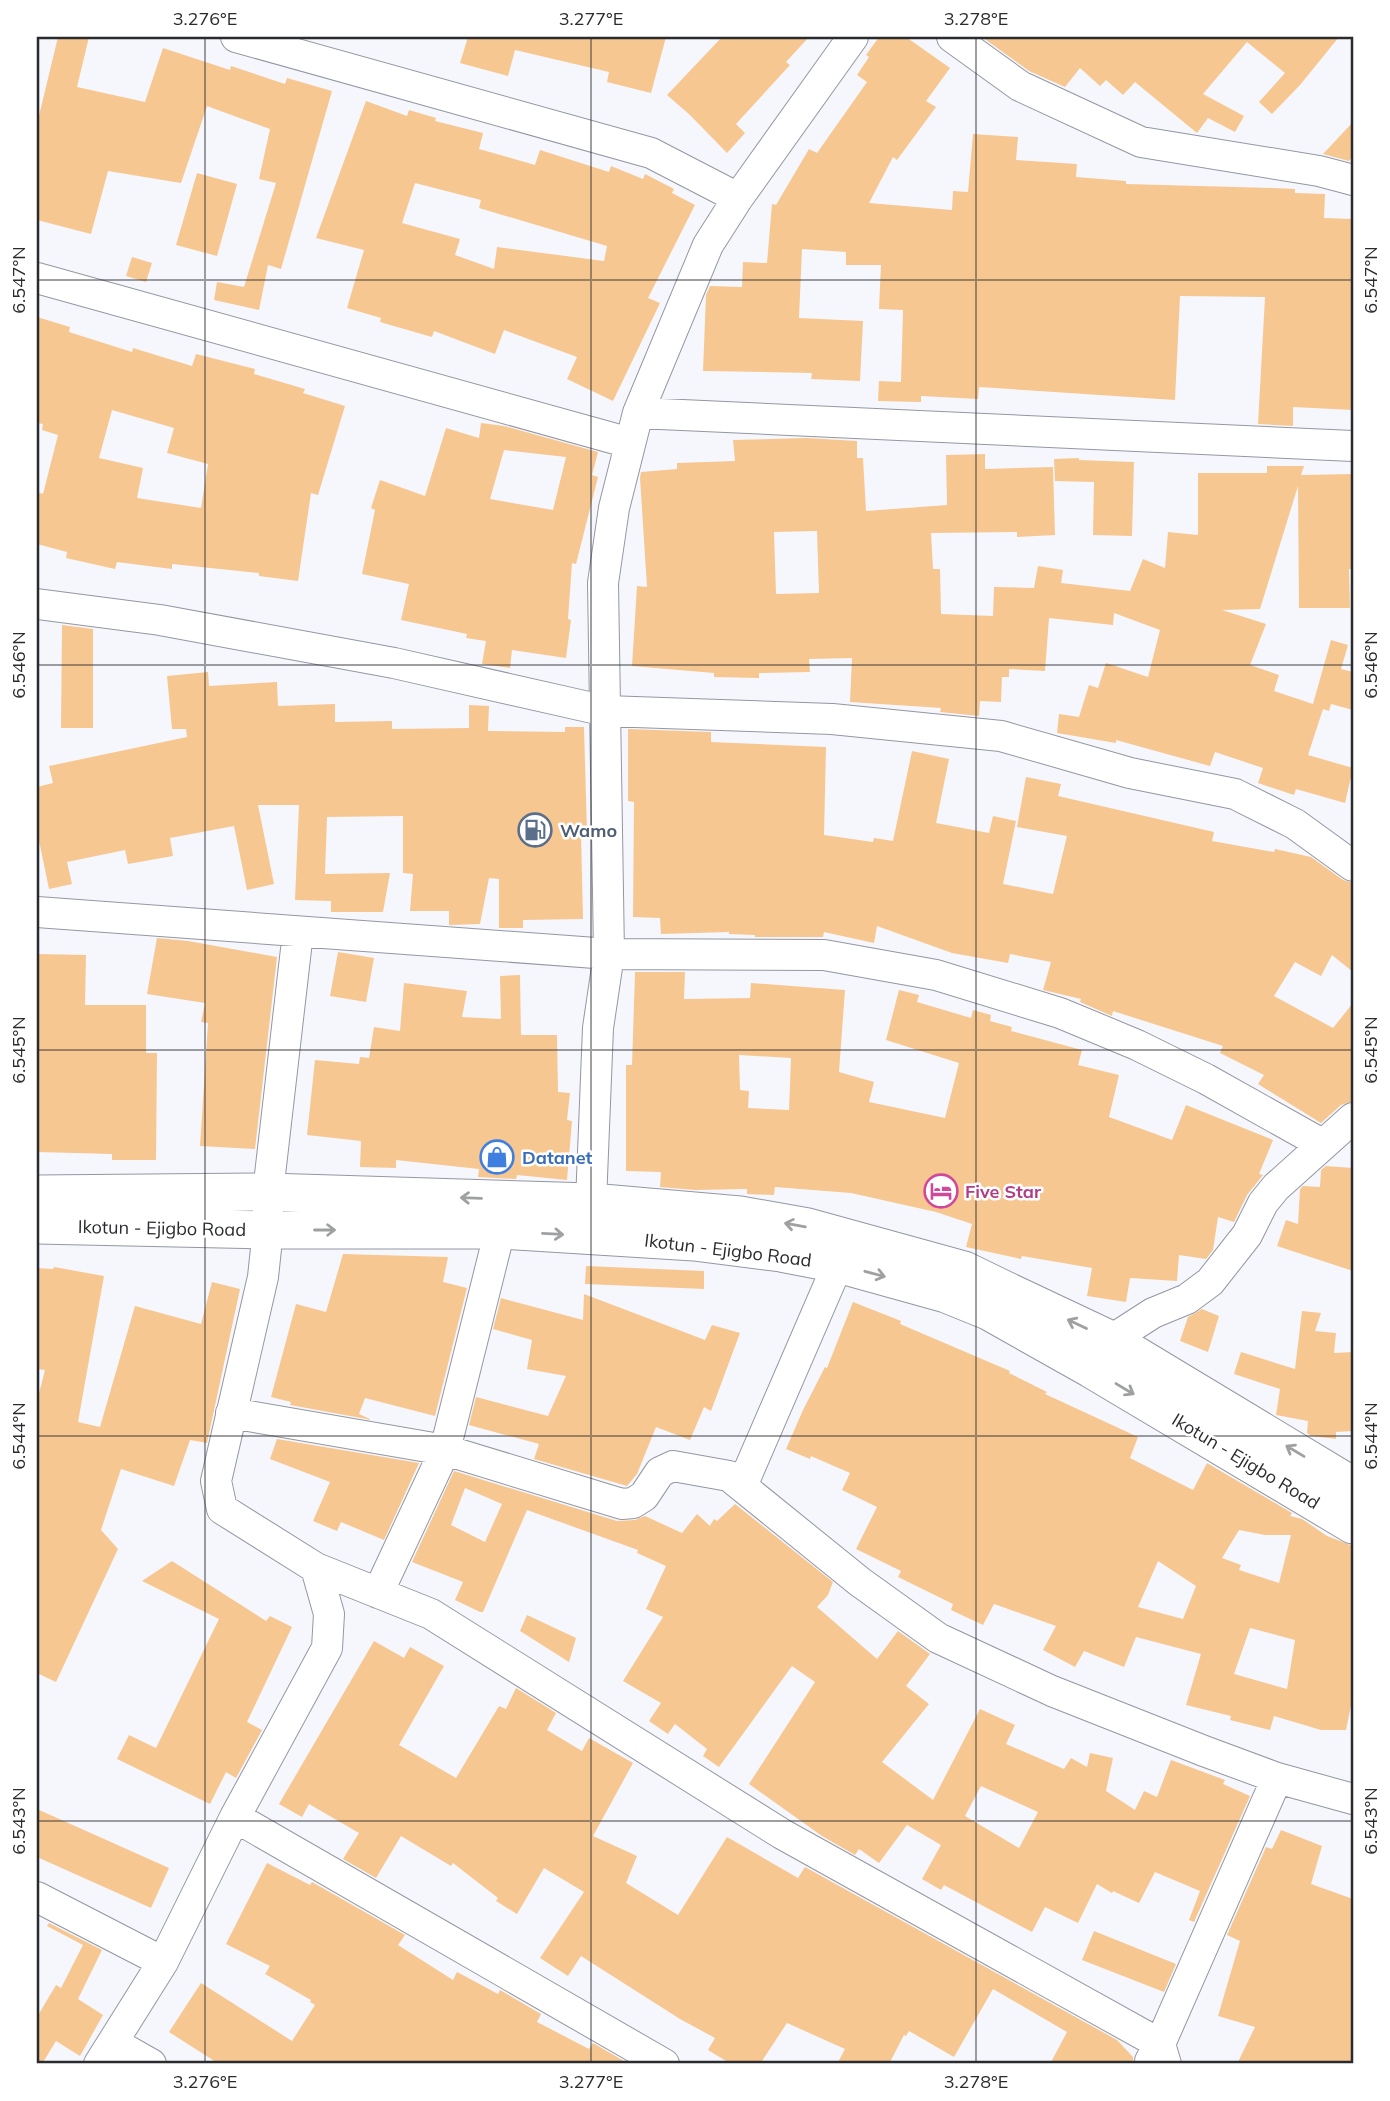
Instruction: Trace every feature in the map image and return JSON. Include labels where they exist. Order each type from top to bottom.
[{"type":"main road","name":"Ikotun - Ejigbo Road","points":[[37,1194],[268,1192],[591,1202],[740,1215],[808,1227],[964,1270],[1101,1354],[1353,1525]]},
{"type":"main road","name":"Ikotun - Ejigbo Road","points":[[37,1225],[268,1230],[500,1230],[694,1242],[781,1253],[838,1264],[946,1294],[1101,1354],[1353,1486]]},
{"type":"street","points":[[236,37],[651,153],[738,198]]},
{"type":"street","points":[[591,1202],[598,1028],[609,954],[603,583],[607,544],[629,443],[638,413],[708,245],[738,198],[853,37]]},
{"type":"street","points":[[952,37],[1020,86],[1141,142],[1320,171],[1353,180]]},
{"type":"street","points":[[37,278],[629,443]]},
{"type":"street","points":[[638,413],[1353,446]]},
{"type":"street","points":[[37,604],[160,620],[394,663],[606,711],[832,719],[1001,736],[1130,773],[1236,794],[1295,824],[1353,866]]},
{"type":"street","points":[[37,912],[609,954],[824,955],[936,975],[1060,1013],[1137,1045],[1206,1079],[1322,1144]]},
{"type":"street","points":[[298,932],[268,1192],[268,1230],[263,1277],[216,1481],[222,1509],[316,1568],[431,1614],[782,1834],[1158,2058],[1278,1778]]},
{"type":"street","points":[[1101,1354],[1153,1313],[1187,1299],[1210,1282],[1247,1235],[1263,1203],[1276,1187],[1353,1118]]},
{"type":"street","points":[[378,1594],[445,1451],[500,1230]]},
{"type":"street","points":[[743,1486],[838,1264]]},
{"type":"street","points":[[231,1413],[445,1451],[622,1504],[633,1503],[644,1496],[660,1472],[673,1465],[729,1476],[860,1582],[938,1638],[1052,1691],[1278,1778],[1353,1799]]},
{"type":"street","points":[[151,2064],[107,2054],[163,1962],[235,1817],[327,1648],[329,1614],[316,1568]]},
{"type":"street","points":[[235,1817],[664,2064]]},
{"type":"street","points":[[37,1897],[163,1962]]},
{"type":"building","points":[[58,37],[89,37],[77,87],[145,102],[163,48],[230,70],[231,66],[285,84],[287,78],[332,91],[281,269],[268,265],[259,310],[214,300],[217,282],[244,287],[276,183],[259,179],[270,129],[207,106],[181,183],[108,171],[91,234],[37,220],[37,124]]},
{"type":"building","points":[[468,37],[666,37],[651,93],[607,82],[609,72],[515,50],[508,76],[460,63]]},
{"type":"building","points":[[722,37],[809,37],[786,62],[790,65],[736,124],[745,133],[727,153],[667,95]]},
{"type":"building","points":[[879,37],[906,37],[950,68],[926,101],[936,107],[897,160],[893,157],[869,203],[952,210],[953,191],[968,192],[973,134],[1018,137],[1016,160],[1077,164],[1076,177],[1126,181],[1126,184],[1295,189],[1295,193],[1325,194],[1324,218],[1353,219],[1353,410],[1293,407],[1293,426],[1258,424],[1265,297],[1180,296],[1175,400],[979,387],[978,399],[921,396],[921,402],[878,401],[879,381],[901,382],[903,310],[879,309],[881,265],[846,265],[846,252],[802,249],[799,318],[863,321],[860,381],[811,379],[812,373],[703,371],[706,295],[710,286],[742,287],[743,262],[767,263],[772,204],[776,205],[809,149],[817,153],[867,82],[857,75],[869,57],[866,55]]},
{"type":"building","points":[[982,37],[1339,37],[1272,114],[1259,102],[1285,73],[1247,42],[1203,94],[1244,116],[1235,132],[1208,118],[1197,133],[1135,82],[1123,95],[1106,80],[1100,86],[1080,68],[1065,87],[1029,71]]},
{"type":"building","points":[[366,101],[407,116],[409,110],[436,118],[435,121],[483,133],[479,149],[535,165],[540,150],[609,172],[611,166],[643,179],[645,174],[674,189],[672,193],[695,205],[648,298],[660,303],[613,401],[567,379],[577,357],[504,330],[495,354],[434,331],[432,337],[380,322],[381,318],[347,308],[364,250],[316,238]],"holes":[[[415,183],[481,200],[479,208],[607,246],[604,261],[497,247],[494,269],[455,255],[460,239],[402,223]]]},
{"type":"building","points":[[1353,122],[1353,156],[1349,161],[1323,154]]},
{"type":"building","points":[[197,173],[237,184],[217,256],[176,245]]},
{"type":"building","points":[[132,257],[152,263],[146,282],[126,276]]},
{"type":"building","points":[[37,317],[70,327],[69,332],[132,352],[133,348],[192,366],[196,354],[255,369],[254,374],[305,389],[303,393],[345,406],[318,495],[311,493],[298,581],[259,576],[259,573],[172,564],[172,569],[117,562],[115,569],[66,558],[67,552],[37,544],[37,492],[43,494],[58,435],[42,430],[43,424],[37,423]],"holes":[[[112,410],[174,428],[167,453],[208,464],[201,508],[137,498],[143,468],[99,458]]]},
{"type":"building","points":[[481,423],[504,426],[598,452],[592,475],[598,477],[576,564],[572,563],[568,619],[571,620],[566,658],[512,650],[510,668],[482,664],[486,641],[466,638],[467,634],[401,620],[409,584],[362,574],[375,510],[371,508],[380,480],[425,496],[446,428],[479,438]],"holes":[[[504,450],[566,457],[553,510],[490,499]]]},
{"type":"building","points":[[807,438],[857,441],[857,458],[863,458],[866,511],[947,505],[946,455],[985,454],[985,469],[1053,467],[1055,535],[1017,537],[1017,532],[931,533],[933,569],[940,569],[941,614],[993,616],[994,587],[1034,588],[1038,566],[1063,570],[1061,583],[1130,591],[1143,559],[1165,568],[1168,532],[1198,535],[1198,473],[1267,473],[1267,466],[1304,466],[1301,475],[1353,474],[1353,569],[1349,569],[1350,608],[1299,608],[1298,486],[1260,609],[1222,610],[1266,624],[1250,665],[1279,675],[1274,691],[1313,704],[1331,640],[1348,645],[1341,669],[1353,672],[1353,710],[1331,704],[1329,711],[1323,709],[1308,755],[1353,768],[1345,803],[1296,789],[1294,795],[1258,783],[1263,768],[1215,752],[1210,766],[1116,740],[1116,743],[1057,733],[1059,714],[1079,717],[1089,685],[1098,688],[1106,663],[1148,677],[1160,630],[1114,613],[1113,625],[1049,618],[1045,671],[1009,669],[1009,677],[1002,677],[1001,702],[980,701],[979,716],[940,712],[941,708],[850,702],[852,658],[809,659],[810,672],[759,673],[759,678],[714,677],[714,673],[632,666],[637,586],[647,587],[641,472],[677,469],[677,463],[735,461],[733,440]],"holes":[[[817,531],[819,593],[776,594],[774,532]]]},
{"type":"building","points":[[1054,459],[1134,462],[1132,536],[1093,535],[1094,482],[1055,481]]},
{"type":"building","points":[[62,625],[93,629],[93,728],[61,728]]},
{"type":"building","points":[[208,672],[209,686],[277,682],[278,706],[335,704],[335,722],[392,721],[392,729],[469,728],[469,705],[489,706],[488,731],[565,732],[565,727],[584,727],[587,833],[581,833],[583,919],[523,920],[523,928],[499,928],[499,879],[489,878],[480,924],[449,925],[449,911],[410,911],[413,874],[403,873],[403,816],[327,817],[325,874],[390,873],[383,912],[331,912],[331,901],[295,900],[299,805],[258,805],[274,884],[247,890],[234,826],[170,838],[173,856],[128,864],[125,850],[67,862],[72,884],[49,889],[37,831],[37,787],[53,783],[49,766],[187,737],[186,729],[172,729],[167,676]]},
{"type":"building","points":[[628,729],[711,732],[711,742],[826,747],[824,835],[873,842],[874,838],[893,841],[912,751],[949,759],[936,823],[989,833],[993,816],[1016,821],[1003,884],[1053,894],[1067,836],[1017,827],[1026,777],[1061,784],[1058,796],[1214,832],[1212,841],[1274,852],[1275,849],[1311,857],[1343,880],[1353,883],[1353,972],[1332,955],[1321,976],[1295,962],[1274,996],[1333,1028],[1353,1003],[1353,1101],[1341,1105],[1321,1123],[1258,1084],[1264,1075],[1220,1053],[1223,1046],[1113,1011],[1112,1016],[1080,1002],[1081,999],[1043,990],[1051,962],[1010,954],[1008,963],[952,953],[877,926],[874,943],[824,932],[823,937],[755,937],[729,932],[661,934],[660,918],[633,917],[634,802],[628,801]]},
{"type":"building","points":[[157,938],[277,957],[255,1149],[200,1146],[208,1023],[201,1022],[205,1003],[147,994]]},
{"type":"building","points":[[338,952],[374,958],[366,1002],[330,996]]},
{"type":"building","points":[[37,954],[86,955],[85,1005],[146,1005],[146,1053],[157,1053],[156,1160],[112,1160],[112,1154],[37,1152]]},
{"type":"building","points":[[635,972],[685,972],[684,999],[750,998],[751,983],[845,990],[839,1072],[874,1082],[869,1102],[945,1118],[959,1063],[886,1040],[899,990],[919,995],[917,1002],[971,1018],[973,1010],[991,1015],[990,1021],[1012,1027],[1011,1031],[1082,1050],[1078,1065],[1119,1075],[1109,1117],[1172,1140],[1186,1105],[1273,1140],[1259,1174],[1263,1175],[1247,1195],[1234,1222],[1218,1217],[1213,1250],[1206,1259],[1179,1255],[1177,1281],[1130,1278],[1126,1302],[1087,1296],[1092,1268],[1022,1256],[1021,1259],[966,1247],[972,1224],[936,1212],[851,1193],[775,1187],[774,1195],[747,1194],[747,1189],[695,1190],[660,1187],[661,1172],[626,1171],[626,1065],[632,1065]],"holes":[[[739,1055],[791,1058],[789,1110],[748,1108],[749,1091],[740,1090]]]},
{"type":"building","points":[[520,975],[521,1035],[557,1035],[558,1092],[570,1093],[567,1120],[572,1121],[567,1180],[517,1175],[516,1179],[478,1177],[479,1169],[396,1160],[396,1168],[360,1167],[361,1141],[307,1135],[315,1060],[359,1064],[360,1057],[369,1058],[374,1027],[400,1031],[404,983],[467,991],[462,1017],[501,1019],[500,976]]},
{"type":"building","points":[[1326,1166],[1353,1168],[1353,1271],[1277,1246],[1286,1220],[1298,1224],[1300,1189],[1303,1186],[1320,1187],[1321,1170]]},
{"type":"building","points":[[343,1254],[448,1257],[443,1282],[467,1288],[435,1416],[365,1398],[359,1414],[372,1420],[290,1405],[291,1402],[271,1397],[296,1304],[326,1312]]},
{"type":"building","points":[[586,1266],[704,1271],[704,1289],[585,1284]]},
{"type":"building","points":[[54,1267],[104,1276],[78,1422],[100,1427],[135,1306],[201,1324],[212,1282],[240,1289],[207,1443],[190,1440],[174,1486],[121,1469],[101,1530],[118,1549],[56,1682],[37,1673],[37,1401],[45,1370],[37,1369],[37,1268]]},
{"type":"building","points":[[584,1294],[705,1340],[712,1325],[740,1333],[711,1411],[704,1407],[690,1440],[656,1427],[637,1474],[627,1486],[534,1459],[539,1444],[469,1425],[476,1397],[548,1416],[566,1376],[527,1369],[532,1340],[493,1329],[501,1298],[583,1320]]},
{"type":"building","points":[[853,1302],[1010,1371],[1009,1373],[1047,1392],[1045,1394],[1138,1437],[1130,1458],[1193,1490],[1207,1463],[1292,1513],[1290,1516],[1302,1519],[1327,1536],[1353,1546],[1353,1696],[1346,1730],[1321,1730],[1274,1716],[1270,1730],[1230,1720],[1231,1716],[1186,1705],[1201,1654],[1136,1637],[1124,1667],[1084,1651],[1075,1667],[1043,1650],[1056,1626],[994,1604],[983,1625],[951,1610],[953,1604],[898,1577],[901,1571],[856,1549],[877,1507],[842,1490],[850,1473],[811,1456],[810,1459],[786,1449],[803,1410],[825,1367],[827,1368]],"holes":[[[1239,1530],[1265,1535],[1291,1535],[1279,1583],[1239,1570],[1241,1565],[1222,1558]],[[1158,1561],[1196,1586],[1183,1619],[1138,1607]],[[1250,1628],[1295,1640],[1287,1689],[1234,1674]]]},
{"type":"building","points":[[1202,1309],[1219,1316],[1208,1352],[1180,1341],[1188,1317]]},
{"type":"building","points":[[1302,1311],[1321,1313],[1315,1331],[1336,1333],[1334,1353],[1353,1352],[1353,1431],[1336,1432],[1336,1439],[1311,1436],[1307,1433],[1308,1421],[1276,1415],[1280,1389],[1234,1374],[1241,1352],[1295,1369]]},
{"type":"building","points":[[277,1439],[419,1463],[384,1540],[341,1522],[337,1531],[313,1521],[330,1482],[270,1459]]},
{"type":"building","points":[[454,1471],[617,1521],[635,1520],[645,1516],[682,1533],[697,1514],[710,1526],[714,1519],[717,1521],[735,1504],[833,1582],[828,1595],[817,1607],[877,1659],[898,1631],[930,1654],[906,1686],[929,1704],[882,1762],[933,1800],[980,1709],[1015,1725],[1006,1744],[1064,1769],[1071,1758],[1087,1767],[1090,1753],[1113,1758],[1106,1791],[1135,1810],[1144,1791],[1157,1797],[1171,1760],[1225,1780],[1223,1784],[1250,1796],[1194,1922],[1189,1920],[1200,1891],[1155,1872],[1139,1903],[1097,1884],[1078,1923],[1045,1907],[1032,1932],[944,1885],[941,1890],[922,1879],[941,1845],[907,1825],[879,1863],[859,1849],[855,1855],[822,1836],[749,1784],[815,1682],[792,1666],[719,1767],[703,1756],[707,1749],[675,1724],[668,1734],[649,1721],[661,1703],[623,1681],[663,1617],[646,1609],[666,1566],[637,1553],[638,1550],[527,1510],[483,1612],[455,1600],[463,1582],[412,1562]],"holes":[[[465,1488],[502,1504],[485,1542],[451,1525]],[[981,1786],[1038,1812],[1019,1848],[965,1816]]]},
{"type":"building","points":[[172,1561],[266,1621],[270,1616],[292,1627],[247,1722],[262,1730],[236,1778],[226,1772],[210,1804],[117,1759],[129,1735],[156,1748],[219,1619],[142,1581]]},
{"type":"building","points":[[527,1615],[576,1638],[569,1662],[520,1631]]},
{"type":"building","points":[[374,1641],[404,1658],[410,1647],[444,1666],[399,1745],[456,1778],[499,1706],[506,1709],[516,1688],[556,1713],[547,1730],[582,1751],[589,1738],[633,1763],[593,1836],[637,1856],[626,1883],[678,1915],[727,1837],[798,1878],[805,1867],[1117,2040],[1133,2057],[1133,2064],[1050,2064],[1067,2032],[993,1989],[954,2057],[909,2031],[904,2035],[889,2064],[837,2064],[845,2049],[787,2023],[760,2064],[731,2064],[708,2050],[715,2038],[581,1956],[568,1976],[540,1958],[584,1892],[544,1868],[517,1914],[496,1901],[498,1898],[453,1863],[451,1866],[401,1836],[376,1878],[343,1859],[359,1833],[309,1804],[302,1817],[279,1804]]},
{"type":"building","points":[[37,1809],[169,1868],[151,1908],[37,1857]]},
{"type":"building","points":[[1281,1830],[1322,1846],[1311,1884],[1353,1899],[1353,2064],[1237,2064],[1255,2027],[1218,2016],[1240,1941],[1227,1935],[1266,1847],[1272,1849]]},
{"type":"building","points":[[267,1863],[310,1885],[312,1882],[405,1935],[398,1945],[453,1980],[457,1972],[498,1994],[500,1990],[541,2014],[537,2022],[589,2049],[593,2043],[629,2064],[219,2064],[169,2032],[201,1983],[292,2041],[315,2005],[311,2000],[265,1974],[270,1966],[226,1944]]},
{"type":"building","points":[[49,1923],[102,1950],[78,1999],[103,2015],[80,2056],[56,2041],[42,2064],[37,2064],[37,2017],[56,1985],[61,1988],[83,1945],[47,1926]]},
{"type":"building","points":[[1094,1931],[1176,1964],[1164,1992],[1082,1960]]},
{"type":"place","name":"Wamo","points":[[535,830]]},
{"type":"place","name":"Datanet","points":[[497,1157]]},
{"type":"place","name":"Five Star","points":[[941,1191]]}]
